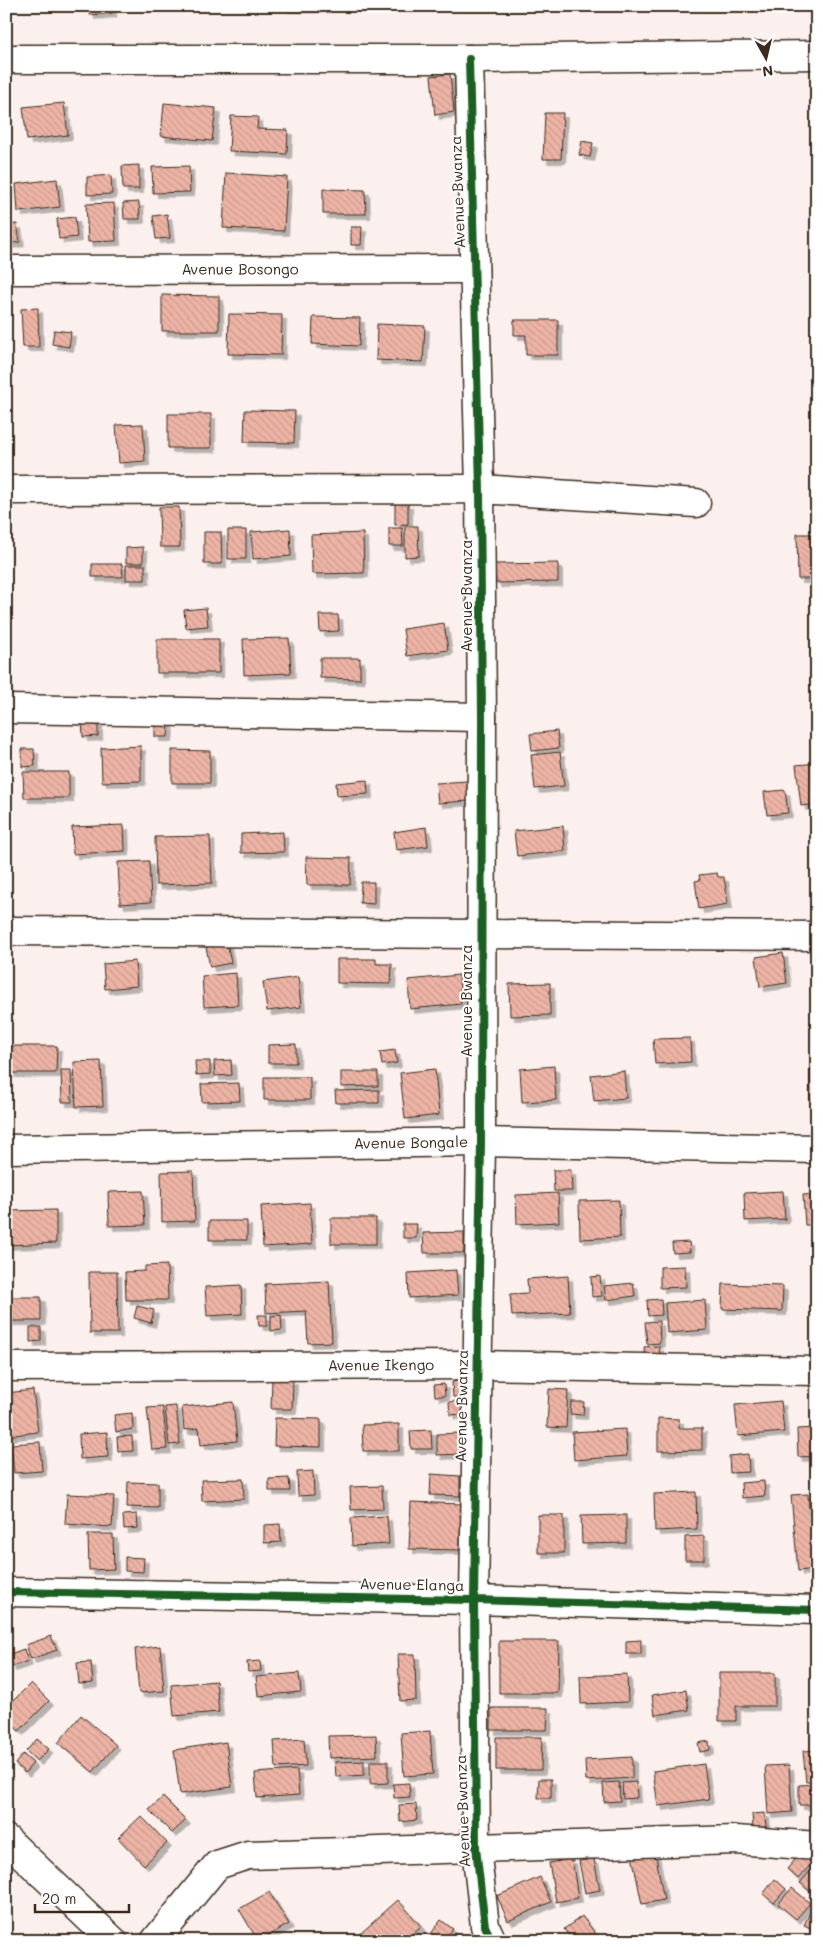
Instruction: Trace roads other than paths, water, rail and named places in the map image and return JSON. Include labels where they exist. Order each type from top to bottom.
[{"type":"street","points":[[6,59],[469,60],[817,55]]},
{"type":"street","name":"Avenue Bwanza","points":[[469,60],[480,489],[482,717],[481,1142],[476,1365],[474,1600],[476,1848],[484,1926],[492,1941]]},
{"type":"street","name":"Avenue Bosongo","points":[[6,270],[474,269]]},
{"type":"street","points":[[6,490],[480,489],[696,503]]},
{"type":"street","points":[[6,709],[482,717]]},
{"type":"street","points":[[6,931],[817,936]]},
{"type":"street","name":"Avenue Bongale","points":[[6,1149],[481,1142],[817,1149]]},
{"type":"street","name":"Avenue Ikengo","points":[[6,1367],[476,1365],[817,1371]]},
{"type":"street","name":"Avenue Elanga","points":[[6,1592],[474,1600],[817,1610]]},
{"type":"street","points":[[6,1839],[113,1941]]},
{"type":"street","points":[[155,1941],[217,1865],[248,1855],[736,1840],[817,1846]]}]
